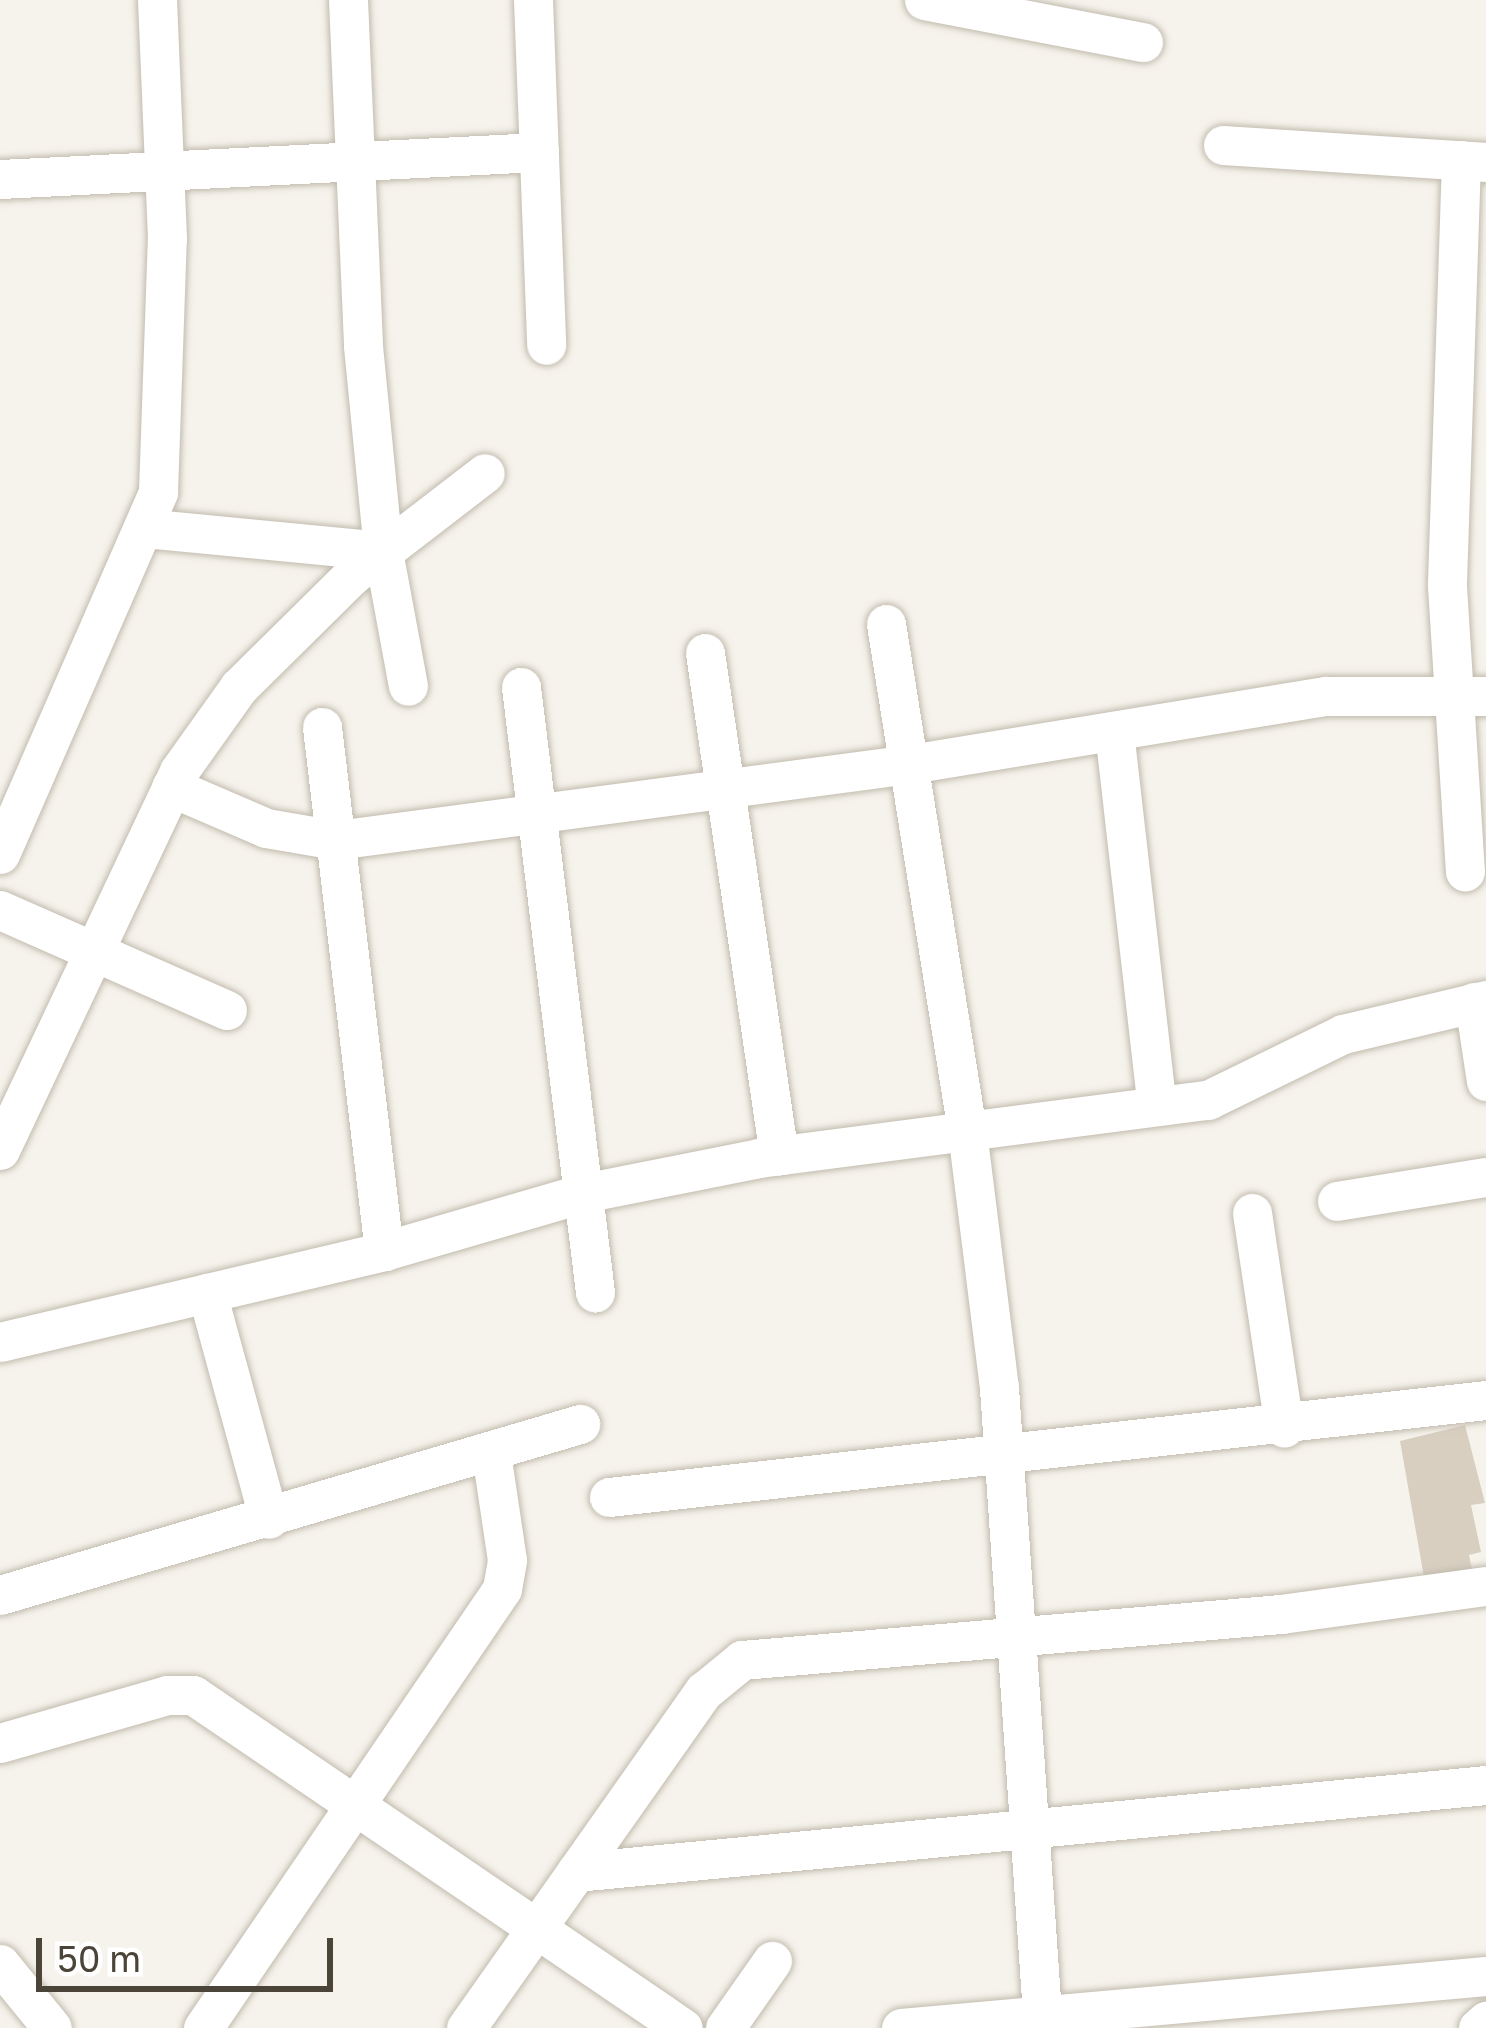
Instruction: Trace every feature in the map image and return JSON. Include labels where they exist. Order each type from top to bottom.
[{"type":"street","points":[[0,854],[144,528],[165,436],[164,173],[157,0]]},
{"type":"street","points":[[348,0],[383,551],[408,686]]},
{"type":"street","points":[[533,0],[546,345]]},
{"type":"street","points":[[924,0],[1143,42]]},
{"type":"street","points":[[1223,145],[1474,161],[1466,514],[1471,696],[1465,871]]},
{"type":"street","points":[[0,179],[539,152]]},
{"type":"street","points":[[0,1150],[171,787],[239,688],[383,551],[485,473]]},
{"type":"street","points":[[144,528],[383,551]]},
{"type":"street","points":[[886,623],[967,1131],[1003,1457],[1043,2023]]},
{"type":"street","points":[[704,652],[779,1156]]},
{"type":"street","points":[[520,687],[595,1292]]},
{"type":"street","points":[[171,787],[266,829],[336,840],[910,764],[1326,696],[1471,696]]},
{"type":"street","points":[[322,727],[383,1251]]},
{"type":"street","points":[[1114,731],[1157,1106]]},
{"type":"street","points":[[0,910],[227,1010]]},
{"type":"street","points":[[0,1342],[383,1251],[583,1193],[779,1156],[1208,1100],[1376,1023],[1480,1001],[1486,1081]]},
{"type":"street","points":[[1337,1201],[1486,1177]]},
{"type":"street","points":[[1252,1213],[1284,1428]]},
{"type":"street","points":[[207,1293],[268,1519]]},
{"type":"street","points":[[609,1497],[1284,1428],[1486,1400]]},
{"type":"street","points":[[0,1595],[580,1424]]},
{"type":"street","points":[[203,2028],[356,1810],[502,1589],[507,1560],[491,1453]]},
{"type":"street","points":[[466,2028],[719,1672],[742,1660],[1014,1638],[1486,1586]]},
{"type":"street","points":[[0,1743],[167,1694],[193,1695],[534,1932],[683,2028]]},
{"type":"street","points":[[576,1872],[1030,1832],[1486,1784]]},
{"type":"street","points":[[724,2028],[772,1961]]},
{"type":"street","points":[[0,1964],[52,2028]]},
{"type":"street","points":[[901,2028],[1043,2023],[1486,1976]]},
{"type":"street","points":[[1479,2028],[1486,2021]]},
{"type":"building","points":[[1465,1425],[1485,1503],[1471,1505],[1481,1552],[1469,1555],[1473,1574],[1425,1583],[1400,1441]]}]
